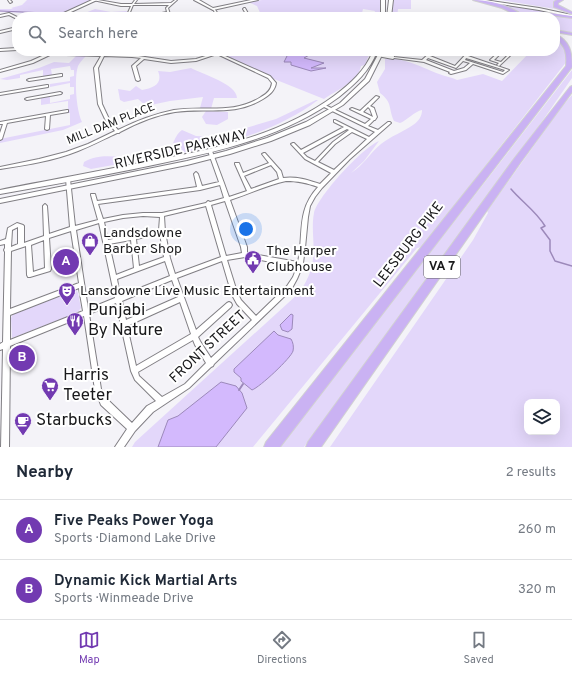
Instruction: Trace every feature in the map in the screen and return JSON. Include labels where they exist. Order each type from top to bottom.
[{"type":"highway","points":[[476,0],[504,7],[514,12]]},
{"type":"highway","points":[[561,0],[556,2],[556,6],[572,15]]},
{"type":"highway","points":[[560,14],[572,15]]},
{"type":"highway","points":[[560,32],[572,34]]},
{"type":"highway","points":[[560,40],[570,49],[572,59],[571,64]]},
{"type":"highway","name":"LEESBURG PIKE","points":[[271,447],[571,64]]},
{"type":"highway","name":"VA 7","points":[[313,447],[517,162],[572,88]]},
{"type":"highway","points":[[318,447],[342,407]]},
{"type":"main road","points":[[69,12],[94,0]]},
{"type":"main road","points":[[196,0],[211,7],[256,0]]},
{"type":"main road","points":[[211,7],[238,0]]},
{"type":"main road","points":[[383,0],[383,12]]},
{"type":"main road","points":[[390,12],[391,0]]},
{"type":"main road","points":[[476,0],[556,12]]},
{"type":"main road","points":[[497,0],[557,12]]},
{"type":"main road","points":[[560,13],[572,15]]},
{"type":"main road","points":[[560,13],[572,15]]},
{"type":"main road","points":[[0,32],[12,29]]},
{"type":"main road","name":"RIVERSIDE PARKWAY","points":[[0,192],[210,151],[272,132],[324,106],[342,93],[362,74],[373,56]]},
{"type":"main road","name":"RIVERSIDE PARKWAY","points":[[0,201],[213,158],[283,135],[332,109],[363,83],[372,73],[381,56]]},
{"type":"street","points":[[94,0],[132,6],[170,4]]},
{"type":"street","points":[[130,12],[136,0]]},
{"type":"street","points":[[168,12],[170,4],[176,0]]},
{"type":"street","points":[[211,7],[215,12]]},
{"type":"street","points":[[0,16],[9,14],[12,16]]},
{"type":"street","points":[[0,50],[12,49]]},
{"type":"street","points":[[0,71],[28,64],[45,56]]},
{"type":"street","points":[[102,56],[96,68],[100,104],[107,119],[118,132]]},
{"type":"street","points":[[116,56],[177,62],[201,59],[210,56]]},
{"type":"street","name":"MILL DAM PLACE","points":[[0,168],[59,156],[146,119],[169,112],[244,108],[258,101],[272,90],[274,83],[269,77],[221,56]]},
{"type":"street","points":[[388,56],[415,62],[425,60],[429,57],[456,67],[463,60],[466,57],[507,70],[503,74],[463,60]]},
{"type":"street","points":[[496,56],[492,60],[501,63]]},
{"type":"street","points":[[497,67],[509,56]]},
{"type":"street","points":[[138,80],[134,66],[143,58]]},
{"type":"street","points":[[425,60],[452,73],[465,69],[473,63]]},
{"type":"street","points":[[29,80],[61,74]]},
{"type":"street","points":[[47,95],[48,77]]},
{"type":"street","points":[[0,94],[47,86]]},
{"type":"street","points":[[27,99],[60,93]]},
{"type":"street","points":[[360,113],[378,97]]},
{"type":"street","points":[[324,106],[378,132]]},
{"type":"street","points":[[366,126],[374,119],[375,114],[368,106]]},
{"type":"street","points":[[352,109],[374,119]]},
{"type":"street","points":[[0,139],[2,123],[67,111]]},
{"type":"street","points":[[47,129],[48,114]]},
{"type":"street","points":[[335,122],[369,139]]},
{"type":"street","name":"FRONT STREET","points":[[119,447],[132,428],[162,401],[188,386],[289,288],[297,276],[301,265],[308,206],[321,186],[352,152],[390,123]]},
{"type":"street","points":[[301,152],[346,128]]},
{"type":"street","points":[[315,164],[334,144],[352,130]]},
{"type":"street","points":[[293,144],[315,164],[334,172]]},
{"type":"street","points":[[210,151],[244,247],[245,255]]},
{"type":"street","points":[[264,154],[279,172],[281,179]]},
{"type":"street","points":[[242,175],[272,163]]},
{"type":"street","points":[[237,164],[249,191]]},
{"type":"street","points":[[196,174],[200,188]]},
{"type":"street","points":[[68,179],[81,285],[100,396],[132,428]]},
{"type":"street","points":[[7,250],[101,221],[151,214],[162,215],[227,199],[281,179],[304,180],[321,186]]},
{"type":"street","points":[[95,203],[200,188],[222,183]]},
{"type":"street","points":[[93,195],[106,242],[134,371],[137,378],[162,401]]},
{"type":"street","points":[[208,203],[234,293],[239,302],[256,320]]},
{"type":"street","points":[[28,244],[30,275],[48,268],[46,238],[48,233],[45,206]]},
{"type":"street","points":[[162,215],[162,232],[167,258],[201,350],[211,364]]},
{"type":"street","points":[[5,447],[3,345],[7,313],[7,250],[11,227],[20,225],[21,246]]},
{"type":"street","points":[[106,242],[162,232]]},
{"type":"street","points":[[133,237],[137,269]]},
{"type":"street","points":[[0,243],[8,241]]},
{"type":"street","points":[[3,345],[225,258],[245,255],[301,265]]},
{"type":"street","points":[[114,278],[167,258]]},
{"type":"street","points":[[7,313],[81,285]]},
{"type":"street","points":[[0,291],[7,288]]},
{"type":"street","points":[[124,324],[181,299]]},
{"type":"street","points":[[134,371],[195,335],[229,305]]},
{"type":"shaded area","points":[[27,0],[91,1],[66,12],[0,12],[0,9],[13,9],[11,8],[22,5]]},
{"type":"shaded area","points":[[262,0],[381,0],[380,12],[363,9],[362,12],[260,12],[257,6],[248,2]]},
{"type":"shaded area","points":[[394,0],[411,0],[411,9],[398,9],[398,12],[391,12]]},
{"type":"shaded area","points":[[501,0],[558,0],[558,8],[562,10]]},
{"type":"shaded area","points":[[492,3],[548,12],[513,12]]},
{"type":"shaded area","points":[[95,9],[111,12],[88,12]]},
{"type":"shaded area","points":[[560,16],[572,17],[572,34],[560,31]]},
{"type":"shaded area","points":[[560,40],[565,44],[567,61],[422,247],[417,248],[253,447],[132,447],[135,442],[299,293],[311,268],[314,213],[323,196],[352,162],[371,145],[379,141],[364,161],[351,173],[359,167],[381,144],[413,125],[420,118],[422,110],[416,112],[400,123],[394,121],[389,103],[380,93],[377,82],[385,69],[385,59],[407,61],[457,80],[483,74],[502,81],[526,56],[560,56]]},
{"type":"shaded area","points":[[76,56],[86,56],[78,66],[76,78],[77,102],[82,122],[63,130],[0,143],[0,139],[70,125],[68,101],[41,105],[41,98],[50,96],[50,103],[70,99],[70,95],[74,94],[74,87],[70,87],[70,83],[50,87],[50,84],[70,81],[70,77],[74,76],[74,70],[71,70],[70,66],[51,69],[52,75],[43,77],[43,70],[20,75],[20,78],[7,80],[0,79],[39,68],[54,62],[69,63]]},
{"type":"shaded area","points":[[230,56],[369,56],[365,65],[361,66],[356,77],[346,86],[324,99],[224,59]]},
{"type":"shaded area","points":[[287,56],[308,56],[304,58],[324,63],[311,68],[326,68],[311,71],[291,65],[291,62],[284,62]]},
{"type":"shaded area","points":[[191,68],[225,84],[231,88],[237,98],[214,98],[211,109],[200,108],[203,97],[146,106],[138,99],[124,102],[120,100],[118,89],[130,91],[136,86],[142,90],[154,87],[159,79],[158,71],[170,72]]},
{"type":"shaded area","points":[[572,70],[572,78],[541,123],[304,447],[279,447]]},
{"type":"shaded area","points":[[572,95],[572,447],[330,447],[473,240],[488,213],[487,211],[563,105]]},
{"type":"shaded area","points":[[318,100],[294,116],[267,129],[239,139],[209,147],[149,159],[91,169],[83,166],[84,162],[103,156],[145,158],[155,156],[169,150],[177,135],[182,130],[196,136],[216,137],[276,119]]},
{"type":"shaded area","points":[[206,111],[228,112],[228,119],[217,125],[206,124],[202,117]]},
{"type":"shaded area","points":[[76,290],[81,308],[77,313],[12,338],[11,318],[13,314]]},
{"type":"shaded area","points":[[291,314],[293,315],[292,329],[288,332],[282,330],[280,325]]},
{"type":"shaded area","points":[[274,331],[278,335],[291,339],[293,351],[287,360],[275,372],[262,384],[252,390],[241,381],[241,378],[234,372],[234,369]]},
{"type":"shaded area","points":[[221,382],[236,386],[242,393],[247,408],[216,447],[158,447],[168,420],[178,416]]},
{"type":"waterway","points":[[0,11],[23,12]]},
{"type":"waterway","points":[[511,189],[545,226],[541,228],[550,240],[550,251],[555,261],[572,266]]},
{"type":"waterway","points":[[239,390],[243,384]]},
{"type":"place","name":"Landsdowne Barber Shop","points":[[90,256]]},
{"type":"place","name":"Five Peaks Power Yoga","points":[[66,262]]},
{"type":"place","name":"The Harper Clubhouse","points":[[253,274]]},
{"type":"place","name":"Lansdowne Live Music Entertainment","points":[[67,306]]},
{"type":"place","name":"Punjabi By Nature","points":[[75,336]]},
{"type":"place","name":"Dynamic Kick Martial Arts","points":[[22,358]]},
{"type":"place","name":"Harris Teeter","points":[[50,401]]},
{"type":"place","name":"Starbucks","points":[[23,436]]}]
